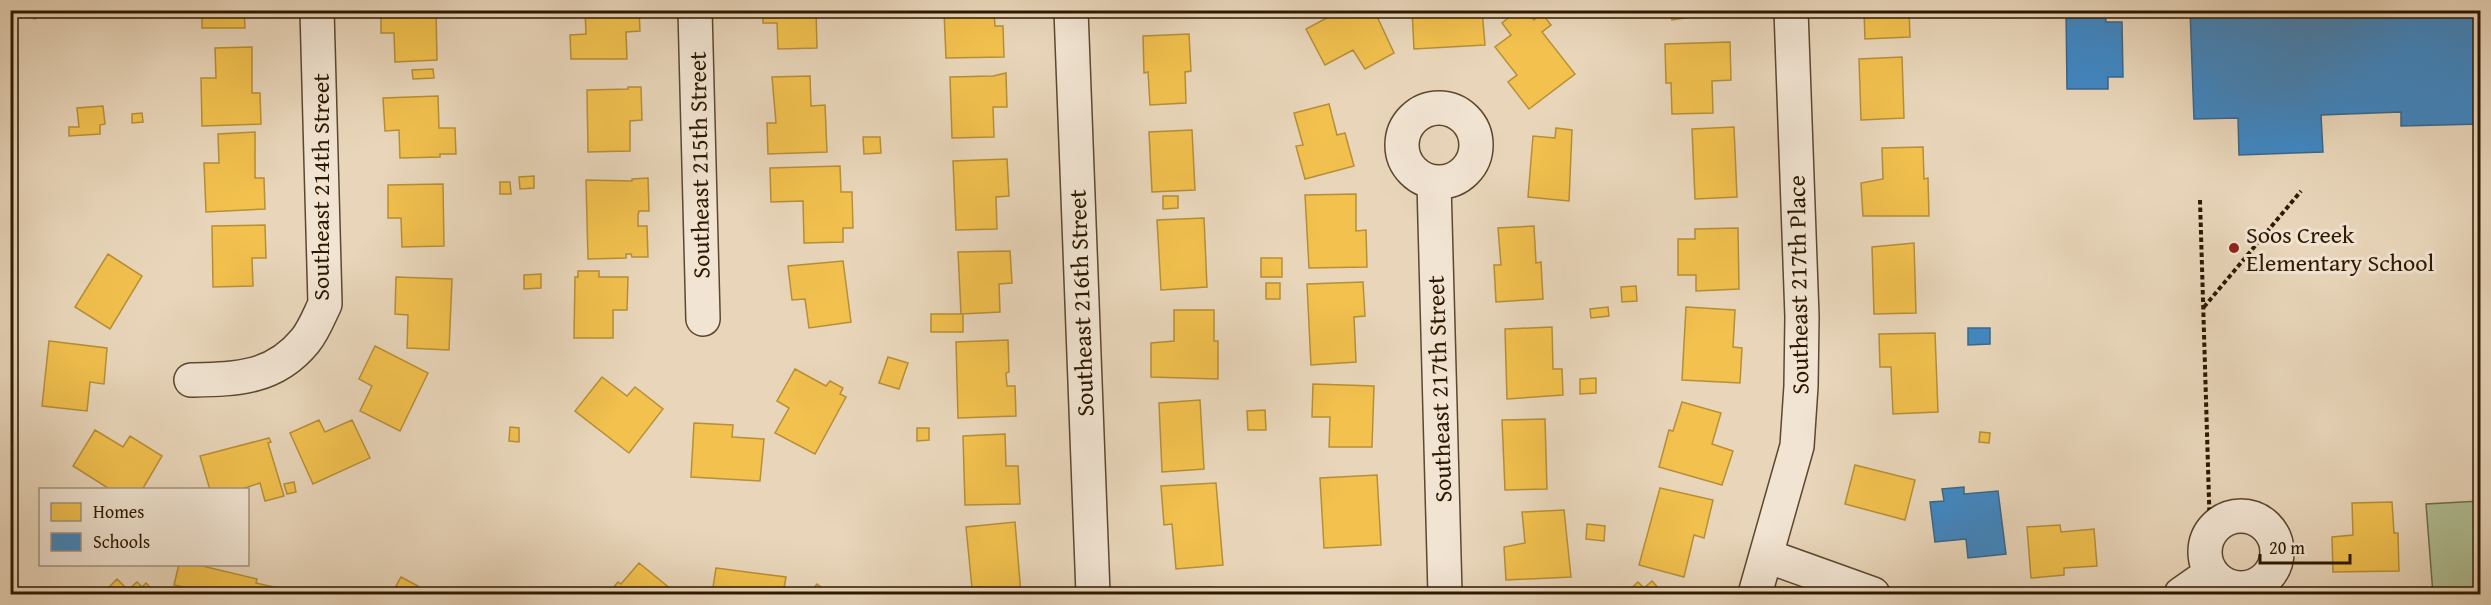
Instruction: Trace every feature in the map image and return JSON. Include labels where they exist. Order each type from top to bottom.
[{"type":"street","name":"Southeast 214th Street","points":[[191,380],[239,379],[284,362],[306,339],[325,304],[317,10]]},
{"type":"street","name":"Southeast 215th Street","points":[[695,10],[703,319]]},
{"type":"street","name":"Southeast 216th Street","points":[[1071,10],[1093,594]]},
{"type":"street","name":"Southeast 217th Place","points":[[1755,594],[1797,446],[1801,386],[1802,316],[1791,10]]},
{"type":"street","name":"Southeast 217th Street","points":[[1434,183],[1445,594]]},
{"type":"street","points":[[2247,516],[2260,522],[2271,531],[2277,552],[2272,572],[2262,582],[2249,588],[2235,588],[2222,583],[2211,573],[2205,560],[2205,546],[2210,533],[2220,522],[2233,517],[2247,516]]},
{"type":"street","points":[[1767,556],[1873,594]]},
{"type":"street","points":[[2181,594],[2211,573]]},
{"type":"path","points":[[2203,308],[2301,191]]},
{"type":"path","points":[[2200,200],[2210,533]]},
{"type":"green space","points":[[2480,501],[2480,594],[2433,594],[2426,504]]},
{"type":"building: Homes","points":[[15,10],[39,10],[35,19]]},
{"type":"building: Homes","points":[[202,10],[244,10],[245,28],[202,28]]},
{"type":"building: Homes","points":[[381,10],[436,10],[437,60],[395,62],[394,33],[381,33]]},
{"type":"building: Homes","points":[[585,10],[639,10],[640,31],[626,32],[627,59],[571,59],[570,35],[586,34]]},
{"type":"building: Homes","points":[[763,10],[816,10],[817,48],[778,49],[777,23],[763,23]]},
{"type":"building: Homes","points":[[996,10],[994,12],[995,26],[1003,26],[1004,57],[946,58],[944,11]]},
{"type":"building: Homes","points":[[1143,10],[1187,10],[1187,13],[1143,14]]},
{"type":"building: Homes","points":[[1333,10],[1374,10],[1394,53],[1365,69],[1353,50],[1325,65],[1306,29],[1334,14]]},
{"type":"building: Homes","points":[[1412,10],[1482,10],[1485,45],[1414,49]]},
{"type":"building: Homes","points":[[1518,10],[1525,10],[1534,20],[1542,13],[1551,25],[1542,32],[1575,74],[1529,109],[1508,82],[1517,75],[1495,47],[1511,35],[1502,23]]},
{"type":"building: Homes","points":[[1670,10],[1728,10],[1728,11],[1672,20]]},
{"type":"building: Homes","points":[[1859,10],[1909,10],[1910,37],[1865,39],[1864,11]]},
{"type":"building: Homes","points":[[1189,34],[1191,71],[1185,72],[1186,103],[1150,105],[1148,72],[1144,73],[1143,36]]},
{"type":"building: Homes","points":[[1730,42],[1731,80],[1712,81],[1713,113],[1672,114],[1671,83],[1666,83],[1665,44]]},
{"type":"building: Homes","points":[[252,47],[252,93],[260,93],[261,124],[202,126],[201,78],[216,78],[215,48]]},
{"type":"building: Homes","points":[[1902,57],[1904,118],[1861,120],[1859,59]]},
{"type":"building: Homes","points":[[433,69],[434,78],[413,79],[412,70]]},
{"type":"building: Homes","points":[[1006,73],[1007,107],[993,107],[994,137],[952,138],[950,77],[993,76]]},
{"type":"building: Homes","points":[[810,76],[811,106],[825,105],[827,152],[768,154],[767,123],[776,123],[772,77]]},
{"type":"building: Homes","points":[[628,87],[641,87],[642,120],[630,121],[630,151],[588,152],[587,90],[628,89]]},
{"type":"building: Homes","points":[[438,96],[439,128],[455,128],[456,154],[440,154],[440,157],[400,158],[399,130],[385,131],[383,98]]},
{"type":"building: Homes","points":[[1329,104],[1337,135],[1345,133],[1354,166],[1305,179],[1296,146],[1303,145],[1294,113]]},
{"type":"building: Homes","points":[[103,106],[105,124],[100,125],[100,134],[69,136],[69,127],[79,127],[77,108]]},
{"type":"building: Homes","points":[[142,113],[143,122],[132,123],[132,114]]},
{"type":"building: Homes","points":[[1734,127],[1737,197],[1695,199],[1692,129]]},
{"type":"building: Homes","points":[[1556,128],[1572,130],[1569,201],[1528,197],[1533,136],[1555,138]]},
{"type":"building: Homes","points":[[1192,130],[1195,190],[1152,192],[1149,132]]},
{"type":"building: Homes","points":[[255,132],[255,178],[264,178],[265,209],[206,212],[204,163],[219,163],[218,134]]},
{"type":"building: Homes","points":[[863,137],[880,137],[881,153],[864,154]]},
{"type":"building: Homes","points":[[1923,147],[1924,179],[1928,178],[1929,216],[1863,216],[1861,183],[1883,179],[1882,148]]},
{"type":"building: Homes","points":[[1007,159],[1009,196],[996,197],[997,229],[956,230],[953,161]]},
{"type":"building: Homes","points":[[840,166],[841,192],[852,192],[853,228],[843,228],[843,242],[804,243],[803,201],[771,202],[770,168]]},
{"type":"building: Homes","points":[[534,176],[534,188],[520,189],[519,177]]},
{"type":"building: Homes","points":[[648,178],[649,211],[639,211],[638,226],[647,226],[648,257],[632,257],[631,254],[626,254],[626,258],[588,259],[586,180],[632,181],[632,179]]},
{"type":"building: Homes","points":[[500,182],[510,182],[511,194],[500,194]]},
{"type":"building: Homes","points":[[443,184],[444,246],[402,247],[401,218],[388,218],[388,185]]},
{"type":"building: Homes","points":[[1356,194],[1356,231],[1366,230],[1367,267],[1309,268],[1305,195]]},
{"type":"building: Homes","points":[[1163,196],[1178,196],[1178,208],[1163,209]]},
{"type":"building: Homes","points":[[1204,218],[1207,287],[1161,290],[1157,220]]},
{"type":"building: Homes","points":[[265,225],[266,258],[252,258],[253,286],[213,287],[212,226]]},
{"type":"building: Homes","points":[[1534,226],[1536,263],[1541,262],[1543,299],[1496,302],[1494,265],[1501,265],[1498,228]]},
{"type":"building: Homes","points":[[1738,228],[1739,289],[1696,291],[1696,275],[1678,275],[1678,239],[1695,239],[1695,229]]},
{"type":"building: Homes","points":[[1914,243],[1916,313],[1874,314],[1872,247]]},
{"type":"building: Homes","points":[[1010,251],[1012,283],[999,284],[1000,312],[961,314],[958,252]]},
{"type":"building: Homes","points":[[108,254],[142,276],[110,329],[75,307]]},
{"type":"building: Homes","points":[[1261,258],[1282,258],[1282,277],[1261,277]]},
{"type":"building: Homes","points":[[843,261],[851,322],[809,328],[805,299],[792,300],[788,266]]},
{"type":"building: Homes","points":[[578,271],[599,271],[599,277],[628,277],[627,310],[613,310],[613,338],[574,338],[575,277],[578,277]]},
{"type":"building: Homes","points":[[541,274],[541,288],[524,289],[524,275]]},
{"type":"building: Homes","points":[[396,277],[452,279],[449,350],[407,348],[408,315],[395,314]]},
{"type":"building: Homes","points":[[1363,282],[1365,316],[1354,317],[1356,362],[1311,365],[1307,284]]},
{"type":"building: Homes","points":[[1266,283],[1280,283],[1280,299],[1266,299]]},
{"type":"building: Homes","points":[[1636,286],[1637,301],[1622,302],[1621,287]]},
{"type":"building: Homes","points":[[1608,307],[1609,316],[1591,318],[1590,309]]},
{"type":"building: Homes","points":[[1686,307],[1735,310],[1733,347],[1742,348],[1740,383],[1682,380]]},
{"type":"building: Homes","points":[[1174,310],[1214,310],[1214,341],[1218,341],[1218,379],[1151,377],[1151,343],[1174,341]]},
{"type":"building: Homes","points":[[931,314],[963,314],[963,332],[931,332]]},
{"type":"building: Homes","points":[[1552,327],[1553,369],[1562,369],[1563,395],[1507,399],[1505,329]]},
{"type":"building: Homes","points":[[1935,333],[1938,412],[1893,414],[1891,367],[1880,367],[1879,334]]},
{"type":"building: Homes","points":[[1008,340],[1007,386],[1015,386],[1016,416],[958,418],[956,342]]},
{"type":"building: Homes","points":[[49,341],[107,348],[104,384],[90,382],[87,411],[42,406]]},
{"type":"building: Homes","points":[[375,346],[428,373],[400,431],[360,411],[372,386],[359,379]]},
{"type":"building: Homes","points":[[888,357],[908,363],[899,389],[879,383]]},
{"type":"building: Homes","points":[[795,369],[826,386],[830,381],[843,388],[840,394],[846,397],[815,454],[775,433],[789,408],[777,401]]},
{"type":"building: Homes","points":[[602,377],[627,396],[635,387],[663,409],[629,453],[575,411]]},
{"type":"building: Homes","points":[[1596,378],[1596,393],[1580,394],[1580,379]]},
{"type":"building: Homes","points":[[1313,384],[1374,386],[1372,447],[1329,447],[1330,417],[1312,417]]},
{"type":"building: Homes","points":[[1200,400],[1204,469],[1162,472],[1159,403]]},
{"type":"building: Homes","points":[[1682,402],[1721,413],[1712,444],[1733,451],[1722,485],[1659,467],[1669,430],[1673,431]]},
{"type":"building: Homes","points":[[1265,410],[1266,430],[1248,430],[1247,411]]},
{"type":"building: Homes","points":[[1545,419],[1547,489],[1505,490],[1502,420]]},
{"type":"building: Homes","points":[[319,420],[325,432],[352,420],[370,458],[313,484],[290,433]]},
{"type":"building: Homes","points":[[694,423],[733,425],[732,437],[764,439],[760,481],[691,477]]},
{"type":"building: Homes","points":[[510,427],[519,428],[519,442],[509,441]]},
{"type":"building: Homes","points":[[917,428],[929,428],[929,440],[917,441]]},
{"type":"building: Homes","points":[[95,430],[123,447],[130,436],[162,456],[143,488],[108,488],[73,466]]},
{"type":"building: Homes","points":[[1980,432],[1990,433],[1989,443],[1979,442]]},
{"type":"building: Homes","points":[[1005,434],[1006,466],[1018,466],[1020,504],[965,505],[963,436]]},
{"type":"building: Homes","points":[[269,438],[271,442],[268,443],[284,496],[265,501],[260,483],[245,488],[209,488],[200,456]]},
{"type":"building: Homes","points":[[1855,465],[1915,480],[1905,520],[1845,504]]},
{"type":"building: Homes","points":[[1377,475],[1381,545],[1324,548],[1320,478]]},
{"type":"building: Homes","points":[[294,482],[296,492],[287,494],[284,484]]},
{"type":"building: Homes","points":[[1216,483],[1223,565],[1176,569],[1172,524],[1164,525],[1161,486]]},
{"type":"building: Homes","points":[[1660,488],[1713,500],[1704,538],[1694,535],[1684,577],[1639,565]]},
{"type":"building: Homes","points":[[2392,502],[2394,533],[2398,533],[2399,571],[2333,572],[2332,537],[2353,535],[2352,503]]},
{"type":"building: Homes","points":[[1564,510],[1571,577],[1506,580],[1504,547],[1525,543],[1522,512]]},
{"type":"building: Homes","points":[[1015,522],[1021,594],[983,594],[982,587],[972,588],[966,527]]},
{"type":"building: Homes","points":[[1587,524],[1605,526],[1604,541],[1586,539]]},
{"type":"building: Homes","points":[[2060,525],[2061,532],[2094,529],[2097,566],[2064,568],[2064,575],[2031,578],[2027,527]]},
{"type":"building: Homes","points":[[639,563],[677,594],[608,594],[618,582],[621,584]]},
{"type":"building: Homes","points":[[179,566],[202,566],[257,579],[256,583],[278,588],[276,594],[191,594],[192,589],[174,585]]},
{"type":"building: Homes","points":[[716,568],[786,577],[783,594],[712,594]]},
{"type":"building: Homes","points":[[401,577],[418,586],[414,594],[401,594],[403,590],[396,586]]},
{"type":"building: Homes","points":[[117,579],[128,590],[137,582],[142,587],[146,583],[157,594],[102,594]]},
{"type":"building: Homes","points":[[1652,581],[1660,590],[1656,594],[1625,594],[1638,582],[1644,588]]},
{"type":"building: Homes","points":[[817,584],[830,594],[809,594]]},
{"type":"building: Homes","points":[[1212,587],[1212,594],[1175,594],[1174,588]]},
{"type":"building: Homes","points":[[1362,588],[1363,594],[1322,594],[1322,590]]},
{"type":"building: Schools","points":[[2105,10],[2106,22],[2122,22],[2123,77],[2108,77],[2108,89],[2067,89],[2066,11]]},
{"type":"building: Schools","points":[[2190,10],[2480,10],[2480,124],[2401,126],[2401,112],[2321,115],[2323,152],[2239,155],[2238,118],[2194,119]]},
{"type":"building: Schools","points":[[1968,328],[1990,328],[1990,344],[1968,345]]},
{"type":"building: Schools","points":[[1964,487],[1964,494],[1998,491],[2006,554],[1968,558],[1966,539],[1935,542],[1930,502],[1944,501],[1942,489]]},
{"type":"place","name":"Soos Creek Elementary School","points":[[2234,248]]}]
